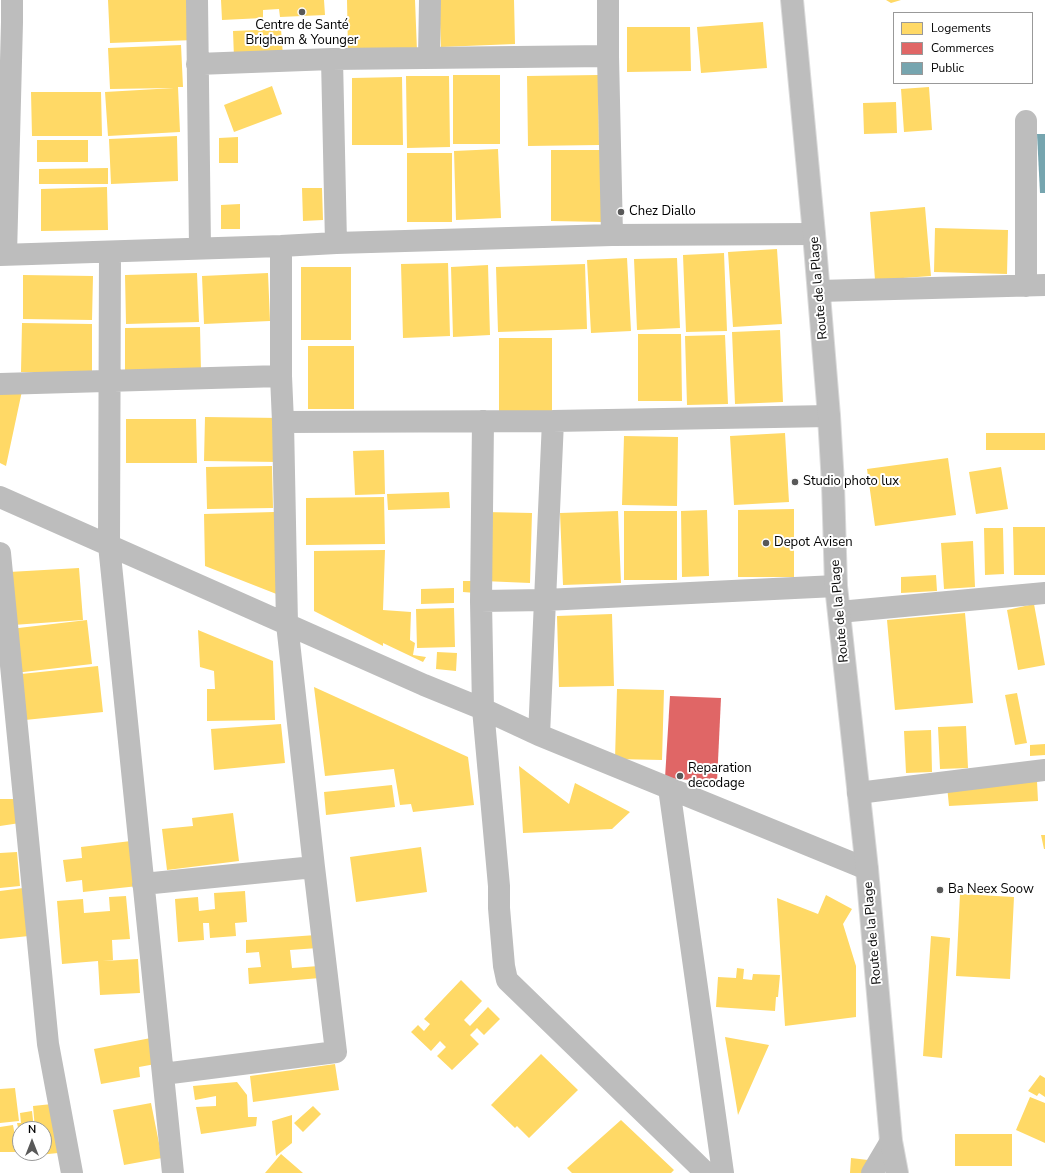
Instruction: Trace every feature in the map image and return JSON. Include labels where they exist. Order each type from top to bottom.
[{"type":"street","points":[[12,0],[12,22],[5,78],[3,255],[612,235],[814,234]]},
{"type":"street","points":[[197,0],[200,248]]},
{"type":"street","points":[[429,58],[430,0]]},
{"type":"street","points":[[608,0],[612,235]]},
{"type":"street","name":"Route de la Plage","points":[[792,0],[829,416],[836,586],[867,868],[891,1141],[897,1173]]},
{"type":"street","points":[[197,64],[332,59],[608,56]]},
{"type":"street","points":[[332,59],[336,243]]},
{"type":"street","points":[[819,291],[1036,285],[1026,121]]},
{"type":"street","points":[[163,1074],[336,1052],[287,624],[281,376],[281,246]]},
{"type":"street","points":[[110,252],[109,545],[173,1173]]},
{"type":"street","points":[[0,384],[281,376]]},
{"type":"street","points":[[283,422],[553,421],[829,416]]},
{"type":"street","points":[[483,421],[481,601],[483,709],[499,886],[499,908],[503,959],[507,980],[706,1173]]},
{"type":"street","points":[[539,735],[553,421]]},
{"type":"street","points":[[0,497],[539,735],[867,868]]},
{"type":"street","points":[[0,553],[48,1044],[72,1173]]},
{"type":"street","points":[[481,601],[545,600],[836,586]]},
{"type":"street","points":[[839,612],[1045,593]]},
{"type":"street","points":[[858,793],[1045,770]]},
{"type":"street","points":[[669,788],[722,1173]]},
{"type":"street","points":[[143,884],[314,868]]},
{"type":"street","points":[[872,1173],[891,1141]]},
{"type":"building: Logements","points":[[108,0],[193,0],[195,40],[110,43]]},
{"type":"building: Logements","name":"Centre de Santé Brigham & Younger","points":[[221,0],[324,0],[325,15],[280,17],[279,9],[263,10],[263,18],[222,20]]},
{"type":"building: Logements","points":[[347,0],[415,0],[417,51],[348,52]]},
{"type":"building: Logements","points":[[439,0],[514,0],[515,44],[441,47]]},
{"type":"building: Logements","points":[[886,0],[901,0],[891,3]]},
{"type":"building: Logements","points":[[763,22],[767,68],[701,73],[697,27]]},
{"type":"building: Logements","points":[[627,27],[690,27],[691,71],[627,72]]},
{"type":"building: Logements","points":[[281,29],[283,56],[234,58],[233,31]]},
{"type":"building: Logements","points":[[181,45],[183,87],[178,87],[180,132],[108,136],[105,92],[174,88],[110,89],[108,48]]},
{"type":"building: Logements","points":[[453,75],[500,75],[500,144],[453,144]]},
{"type":"building: Logements","points":[[598,75],[599,145],[528,146],[527,76]]},
{"type":"building: Logements","points":[[406,76],[449,76],[450,147],[407,148]]},
{"type":"building: Logements","points":[[402,77],[403,145],[352,145],[352,78]]},
{"type":"building: Logements","points":[[272,86],[282,114],[234,132],[224,105]]},
{"type":"building: Logements","points":[[929,87],[932,130],[904,132],[901,89]]},
{"type":"building: Logements","points":[[31,92],[101,92],[102,136],[32,136]]},
{"type":"building: Logements","points":[[896,102],[897,133],[864,134],[863,103]]},
{"type":"building: Logements","points":[[177,136],[178,181],[111,184],[109,139]]},
{"type":"building: Logements","points":[[238,137],[238,163],[219,163],[219,138]]},
{"type":"building: Logements","points":[[37,140],[88,140],[88,162],[37,162]]},
{"type":"building: Logements","points":[[498,149],[501,218],[456,220],[454,151]]},
{"type":"building: Logements","points":[[551,150],[602,150],[602,222],[551,221]]},
{"type":"building: Logements","points":[[407,153],[452,153],[452,222],[407,222]]},
{"type":"building: Logements","points":[[108,168],[108,184],[39,184],[39,169]]},
{"type":"building: Logements","points":[[107,187],[108,230],[41,231],[41,189]]},
{"type":"building: Logements","points":[[302,188],[322,188],[323,220],[303,221]]},
{"type":"building: Logements","points":[[240,204],[240,229],[221,229],[221,205]]},
{"type":"building: Logements","points":[[925,207],[931,276],[875,280],[870,212]]},
{"type":"building: Logements","points":[[935,228],[1008,230],[1007,274],[934,272]]},
{"type":"building: Logements","points":[[777,249],[782,324],[733,327],[728,252]]},
{"type":"building: Logements","points":[[724,253],[727,331],[686,332],[683,255]]},
{"type":"building: Logements","points":[[627,258],[631,331],[591,333],[587,260]]},
{"type":"building: Logements","points":[[677,258],[680,328],[637,330],[634,259]]},
{"type":"building: Logements","points":[[448,263],[450,336],[403,338],[401,264]]},
{"type":"building: Logements","points":[[585,264],[587,329],[498,332],[496,267]]},
{"type":"building: Logements","points":[[488,265],[490,335],[453,337],[451,267]]},
{"type":"building: Logements","points":[[301,267],[351,267],[351,340],[301,340]]},
{"type":"building: Logements","points":[[197,273],[199,322],[126,324],[125,275]]},
{"type":"building: Logements","points":[[268,273],[270,321],[204,324],[202,276]]},
{"type":"building: Logements","points":[[23,275],[93,276],[92,320],[23,319]]},
{"type":"building: Logements","points":[[22,323],[92,324],[92,373],[21,372]]},
{"type":"building: Logements","points":[[200,327],[201,372],[125,372],[125,328]]},
{"type":"building: Logements","points":[[780,330],[783,402],[735,404],[732,332]]},
{"type":"building: Logements","points":[[638,334],[681,334],[682,401],[638,401]]},
{"type":"building: Logements","points":[[725,335],[728,404],[687,405],[685,336]]},
{"type":"building: Logements","points":[[499,338],[552,338],[552,412],[499,412]]},
{"type":"building: Logements","points":[[308,346],[354,346],[354,409],[308,409]]},
{"type":"building: Logements","points":[[22,391],[6,466],[0,463],[0,394]]},
{"type":"building: Logements","points":[[205,417],[280,418],[279,462],[204,461]]},
{"type":"building: Logements","points":[[126,419],[196,419],[197,463],[126,463]]},
{"type":"building: Logements","points":[[785,433],[789,502],[734,505],[730,436]]},
{"type":"building: Logements","points":[[986,433],[1045,433],[1045,450],[986,450]]},
{"type":"building: Logements","points":[[624,436],[678,437],[677,506],[622,505]]},
{"type":"building: Logements","points":[[384,450],[385,494],[355,495],[353,451]]},
{"type":"building: Logements","points":[[948,458],[956,515],[875,526],[867,469]]},
{"type":"building: Logements","points":[[272,466],[273,508],[207,509],[206,467]]},
{"type":"building: Logements","points":[[1001,467],[1008,509],[976,514],[969,472]]},
{"type":"building: Logements","points":[[449,492],[450,508],[388,510],[387,494]]},
{"type":"building: Logements","points":[[384,497],[385,544],[306,545],[306,498]]},
{"type":"building: Logements","name":"Depot Avisen","points":[[794,509],[794,577],[738,577],[738,510]]},
{"type":"building: Logements","points":[[707,510],[709,576],[682,577],[681,511]]},
{"type":"building: Logements","points":[[618,511],[621,583],[563,585],[560,513]]},
{"type":"building: Logements","points":[[624,511],[677,511],[677,580],[624,580]]},
{"type":"building: Logements","points":[[274,512],[279,595],[205,566],[204,514]]},
{"type":"building: Logements","points":[[485,512],[532,513],[530,583],[483,581]]},
{"type":"building: Logements","points":[[1013,527],[1045,527],[1045,575],[1014,575]]},
{"type":"building: Logements","points":[[984,528],[1003,528],[1004,574],[985,575]]},
{"type":"building: Logements","points":[[973,541],[975,587],[944,589],[941,543]]},
{"type":"building: Logements","points":[[385,550],[383,610],[411,612],[410,640],[415,643],[413,655],[426,657],[423,662],[383,643],[383,646],[314,611],[314,551]]},
{"type":"building: Logements","points":[[79,568],[83,620],[13,625],[9,572]]},
{"type":"building: Logements","points":[[936,575],[937,591],[901,593],[901,577]]},
{"type":"building: Logements","points":[[463,581],[477,581],[476,593],[463,592]]},
{"type":"building: Logements","points":[[454,588],[454,603],[421,604],[421,589]]},
{"type":"building: Logements","points":[[1034,604],[1045,665],[1018,670],[1007,610]]},
{"type":"building: Logements","points":[[454,608],[455,647],[417,648],[416,609]]},
{"type":"building: Logements","points":[[965,613],[973,703],[895,710],[887,620]]},
{"type":"building: Logements","points":[[612,614],[614,686],[559,687],[557,616]]},
{"type":"building: Logements","points":[[87,620],[92,664],[15,673],[10,629]]},
{"type":"building: Logements","points":[[198,630],[273,661],[275,720],[207,721],[207,689],[215,689],[214,671],[200,667]]},
{"type":"building: Logements","points":[[437,652],[457,653],[456,671],[436,669]]},
{"type":"building: Logements","points":[[98,666],[103,712],[25,720],[21,674]]},
{"type":"building: Logements","points":[[314,687],[468,757],[474,805],[413,812],[411,804],[400,805],[394,769],[325,776]]},
{"type":"building: Logements","points":[[617,689],[664,690],[662,760],[615,759]]},
{"type":"building: Logements","points":[[1017,693],[1027,743],[1015,745],[1005,695]]},
{"type":"building: Logements","points":[[281,724],[285,763],[214,770],[211,729]]},
{"type":"building: Logements","points":[[966,726],[968,768],[940,769],[938,727]]},
{"type":"building: Logements","points":[[931,730],[932,772],[906,773],[904,731]]},
{"type":"building: Logements","points":[[1045,744],[1045,755],[1030,756],[1030,745]]},
{"type":"building: Logements","points":[[519,766],[569,804],[575,783],[630,812],[612,829],[523,833]]},
{"type":"building: Logements","points":[[1037,781],[1038,801],[949,806],[947,786]]},
{"type":"building: Logements","points":[[392,785],[395,807],[326,815],[324,792]]},
{"type":"building: Logements","points":[[0,799],[20,799],[20,823],[0,826]]},
{"type":"building: Logements","points":[[233,813],[239,861],[167,870],[162,829],[193,826],[192,818]]},
{"type":"building: Logements","points":[[1041,835],[1045,835],[1045,849],[1044,849]]},
{"type":"building: Logements","points":[[131,841],[138,886],[83,892],[82,880],[66,882],[63,860],[82,858],[81,847]]},
{"type":"building: Logements","points":[[421,847],[427,892],[356,902],[350,857]]},
{"type":"building: Logements","points":[[17,852],[20,886],[0,888],[0,853]]},
{"type":"building: Logements","points":[[23,888],[29,936],[0,939],[0,891]]},
{"type":"building: Logements","points":[[245,891],[247,922],[235,923],[236,936],[210,938],[209,923],[203,923],[204,940],[178,942],[175,899],[198,897],[199,911],[215,909],[214,893]]},
{"type":"building: Logements","points":[[960,894],[1014,897],[1010,979],[956,976]]},
{"type":"building: Logements","points":[[826,895],[852,909],[843,924],[856,966],[856,1017],[785,1026],[777,898],[818,914]]},
{"type":"building: Logements","points":[[126,896],[130,939],[112,940],[113,960],[103,961],[138,959],[140,993],[100,995],[98,961],[62,964],[57,901],[83,899],[84,913],[110,911],[109,897]]},
{"type":"building: Logements","points":[[316,935],[318,948],[290,950],[292,968],[319,966],[320,978],[249,984],[248,968],[261,967],[259,952],[246,953],[246,940]]},
{"type":"building: Logements","points":[[931,936],[950,938],[942,1058],[923,1056]]},
{"type":"building: Logements","points":[[737,968],[744,969],[743,979],[752,980],[753,974],[780,975],[775,1011],[716,1007],[718,977],[736,978]]},
{"type":"building: Logements","points":[[461,980],[482,1001],[464,1020],[470,1026],[488,1007],[500,1019],[484,1035],[477,1028],[470,1035],[479,1044],[452,1070],[437,1056],[446,1047],[440,1041],[431,1051],[411,1032],[418,1025],[424,1031],[430,1024],[424,1019]]},
{"type":"building: Logements","points":[[156,1037],[161,1063],[139,1067],[140,1077],[101,1084],[94,1049]]},
{"type":"building: Logements","points":[[725,1037],[769,1045],[738,1115]]},
{"type":"building: Logements","points":[[541,1054],[578,1090],[529,1138],[517,1126],[515,1128],[491,1105]]},
{"type":"building: Logements","points":[[335,1064],[339,1090],[253,1102],[250,1076]]},
{"type":"building: Logements","points":[[1040,1075],[1045,1078],[1045,1097],[1039,1093],[1037,1096],[1028,1091]]},
{"type":"building: Logements","points":[[237,1082],[247,1095],[248,1117],[257,1117],[256,1126],[201,1134],[196,1107],[216,1106],[216,1096],[195,1100],[193,1086]]},
{"type":"building: Logements","points":[[15,1088],[19,1121],[0,1123],[0,1089]]},
{"type":"building: Logements","points":[[1030,1097],[1045,1103],[1045,1143],[1016,1130]]},
{"type":"building: Logements","points":[[151,1103],[162,1158],[124,1165],[113,1110]]},
{"type":"building: Logements","points":[[52,1104],[58,1153],[52,1154],[52,1121],[34,1121],[33,1106]]},
{"type":"building: Logements","points":[[313,1106],[321,1114],[303,1132],[294,1123]]},
{"type":"building: Logements","points":[[32,1111],[33,1121],[21,1121],[20,1113]]},
{"type":"building: Logements","points":[[292,1115],[292,1143],[276,1156],[272,1121]]},
{"type":"building: Logements","points":[[621,1120],[674,1170],[671,1173],[572,1173],[567,1168]]},
{"type":"building: Logements","points":[[12,1125],[12,1152],[0,1152],[0,1127]]},
{"type":"building: Logements","points":[[955,1134],[1012,1134],[1012,1166],[955,1166]]},
{"type":"building: Logements","points":[[281,1154],[303,1173],[265,1173]]},
{"type":"building: Logements","points":[[851,1158],[868,1160],[867,1173],[850,1173]]},
{"type":"building: Commerces","points":[[670,696],[721,698],[717,782],[665,778]]},
{"type":"building: Public","points":[[1037,134],[1045,134],[1045,193],[1040,193]]},
{"type":"place","name":"Centre de Santé Brigham & Younger","points":[[302,12]]},
{"type":"place","name":"Chez Diallo","points":[[621,212]]},
{"type":"place","name":"Studio photo lux","points":[[795,482]]},
{"type":"place","name":"Depot Avisen","points":[[766,543]]},
{"type":"place","name":"Reparation decodage","points":[[680,776]]},
{"type":"place","name":"Ba Neex Soow","points":[[940,890]]}]
